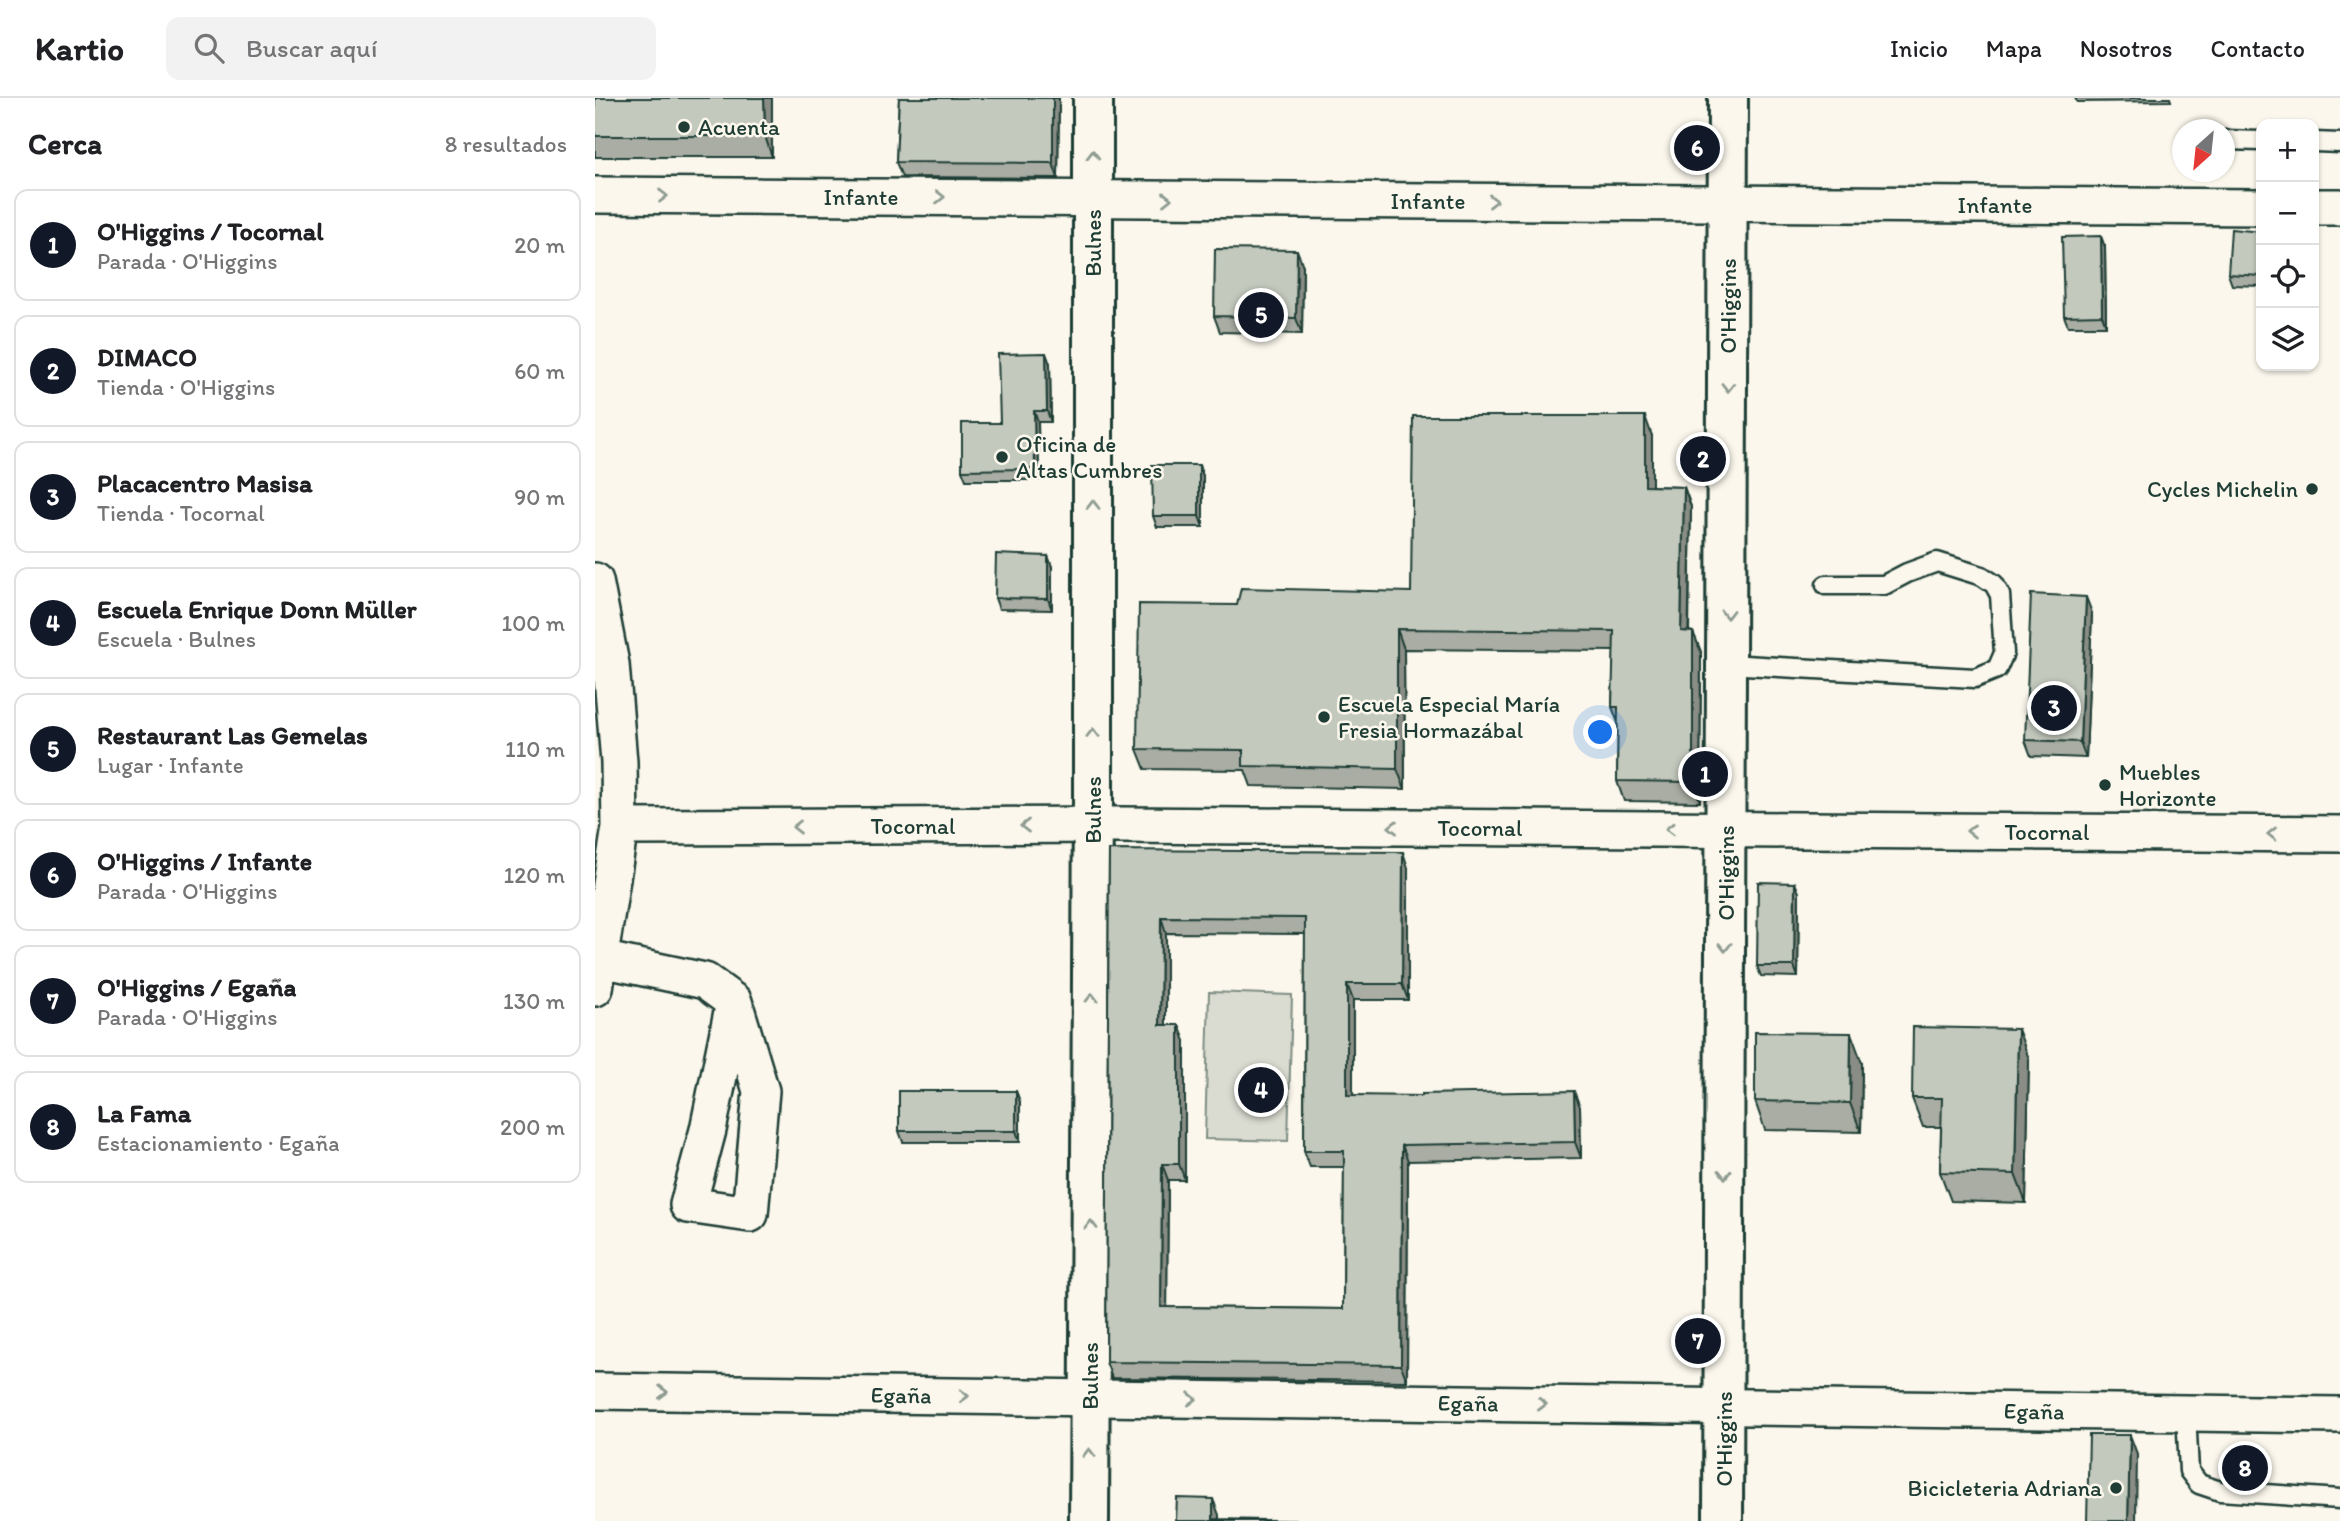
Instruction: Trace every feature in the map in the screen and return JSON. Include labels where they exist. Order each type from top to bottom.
[{"type":"street","name":"Bulnes","points":[[1089,1521],[1093,98]]},
{"type":"street","name":"O'Higgins","points":[[1723,1521],[1728,98]]},
{"type":"street","name":"Infante","points":[[595,195],[2256,207]]},
{"type":"street","points":[[2319,207],[2340,207]]},
{"type":"street","points":[[595,581],[611,664],[619,762],[620,827],[598,973],[705,981],[734,1002],[761,1091],[750,1214],[688,1205],[708,1130],[734,1002]]},
{"type":"street","name":"Tocornal","points":[[620,827],[1093,825],[2340,834]]},
{"type":"street","name":"Egaña","points":[[595,1391],[2340,1415]]},
{"type":"lane","points":[[2235,140],[2256,141]]},
{"type":"lane","points":[[2319,142],[2340,142]]},
{"type":"lane","points":[[1727,664],[1975,678],[1997,669],[2004,653],[2000,596],[1994,584],[1982,576],[1937,562],[1884,585],[1826,585]]},
{"type":"lane","points":[[2186,1413],[2189,1471],[2199,1484],[2220,1491],[2340,1499]]},
{"type":"shaded area","points":[[1209,992],[1292,995],[1288,1141],[1205,1139]]},
{"type":"building","name":"Acuenta","points":[[595,98],[764,98],[765,136],[595,136]]},
{"type":"building","points":[[899,98],[1053,98],[1053,163],[896,162]]},
{"type":"building","points":[[2231,229],[2256,232],[2256,276],[2228,274]]},
{"type":"building","points":[[2101,236],[2102,315],[2064,316],[2062,237]]},
{"type":"building","points":[[1215,249],[1297,250],[1296,318],[1214,316]]},
{"type":"building","points":[[1046,353],[1047,411],[1034,411],[1035,469],[962,470],[962,423],[1000,423],[998,354]]},
{"type":"building","points":[[1413,416],[1645,416],[1645,486],[1684,487],[1681,631],[1693,632],[1693,782],[1617,781],[1618,707],[1612,707],[1614,631],[1397,629],[1397,769],[1243,766],[1243,750],[1137,749],[1139,604],[1237,605],[1241,588],[1411,592]]},
{"type":"building","points":[[1152,465],[1199,465],[1199,516],[1153,516]]},
{"type":"building","points":[[996,554],[1048,556],[1048,599],[995,598]]},
{"type":"building","points":[[2031,594],[2086,597],[2080,742],[2025,740]]},
{"type":"building","points":[[1109,850],[1403,852],[1402,984],[1347,984],[1347,1095],[1422,1096],[1574,1091],[1575,1142],[1402,1145],[1401,1365],[1106,1362]],"holes":[[[1161,917],[1305,918],[1304,1151],[1344,1151],[1343,1309],[1161,1307],[1162,1164],[1179,1164],[1179,1025],[1160,1025]]]},
{"type":"building","points":[[1758,882],[1795,883],[1794,966],[1757,966]]},
{"type":"building","points":[[1913,1027],[2018,1029],[2015,1174],[1940,1172],[1942,1098],[1912,1098]]},
{"type":"building","points":[[1755,1032],[1851,1033],[1850,1103],[1755,1101]]},
{"type":"building","points":[[899,1091],[1016,1091],[1016,1131],[899,1131]]},
{"type":"building","name":"Bicicleteria Adriana","points":[[2089,1435],[2130,1435],[2128,1521],[2087,1521]]},
{"type":"building","points":[[1177,1498],[1213,1499],[1213,1519],[1327,1521],[1176,1521]]},
{"type":"place","name":"Acuenta","points":[[684,127]]},
{"type":"place","name":"O'Higgins / Infante","points":[[1697,148]]},
{"type":"place","name":"Restaurant Las Gemelas","points":[[1261,315]]},
{"type":"place","name":"Oficina de Altas Cumbres","points":[[1002,457]]},
{"type":"place","name":"DIMACO","points":[[1703,459]]},
{"type":"place","name":"Cycles Michelin","points":[[2312,489]]},
{"type":"place","name":"Placacentro Masisa","points":[[2054,708]]},
{"type":"place","name":"Escuela Especial María Fresia Hormazábal","points":[[1324,717]]},
{"type":"place","name":"O'Higgins / Tocornal","points":[[1705,774]]},
{"type":"place","name":"Muebles Horizonte","points":[[2105,785]]},
{"type":"place","name":"Escuela Enrique Donn Müller","points":[[1261,1090]]},
{"type":"place","name":"O'Higgins / Egaña","points":[[1698,1341]]},
{"type":"place","name":"La Fama","points":[[2245,1468]]},
{"type":"place","name":"Bicicleteria Adriana","points":[[2116,1488]]}]
